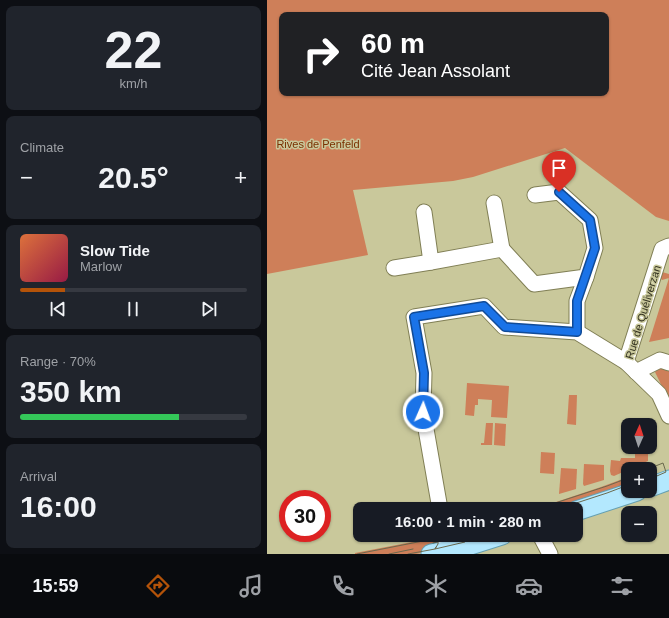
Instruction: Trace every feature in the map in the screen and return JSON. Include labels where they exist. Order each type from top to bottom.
[{"type":"main road","points":[[657,484],[669,480]]},
{"type":"main road","points":[[583,509],[621,496]]},
{"type":"main road","points":[[441,547],[464,547],[480,542]]},
{"type":"street","points":[[535,195],[559,192],[590,220],[595,248],[577,301],[577,332]]},
{"type":"street","points":[[494,203],[502,249],[534,284],[586,277]]},
{"type":"street","points":[[424,212],[431,262]]},
{"type":"street","name":"Rue de Quéliverzan","points":[[669,246],[662,249],[631,367],[659,394],[669,416]]},
{"type":"street","points":[[394,268],[502,249]]},
{"type":"street","points":[[438,502],[423,412],[424,373],[414,317],[484,306],[505,327],[577,332],[631,367],[660,360],[669,363]]},
{"type":"street","points":[[544,542],[550,554]]},
{"type":"green space","name":"Rives de Penfeld","points":[[267,0],[669,0],[669,221],[656,217],[565,148],[473,177],[453,181],[353,190],[368,255],[267,274]]},
{"type":"green space","points":[[662,272],[669,274],[669,278],[662,280],[660,277]]},
{"type":"green space","points":[[669,278],[669,338],[649,342]]},
{"type":"green space","points":[[663,365],[669,368],[669,401],[655,372]]},
{"type":"green space","points":[[467,383],[509,386],[507,418],[491,417],[492,400],[478,399],[478,405],[475,405],[474,416],[465,415]]},
{"type":"green space","points":[[569,395],[577,395],[576,425],[567,424]]},
{"type":"green space","points":[[486,423],[493,423],[492,445],[481,445],[481,443],[484,443]]},
{"type":"green space","points":[[495,423],[506,424],[505,446],[494,445]]},
{"type":"green space","points":[[541,452],[555,453],[554,474],[540,473]]},
{"type":"green space","points":[[635,454],[648,454],[648,461],[646,462],[621,462],[621,473],[614,476],[611,475],[611,460],[620,461],[621,458],[635,458]]},
{"type":"green space","points":[[584,464],[604,465],[604,480],[584,486]]},
{"type":"green space","points":[[561,468],[577,469],[576,489],[559,494]]},
{"type":"green space","points":[[621,480],[621,493],[583,506],[583,502],[556,502]]},
{"type":"green space","points":[[412,542],[439,542],[433,551],[416,554],[355,553]]},
{"type":"tram line","points":[[657,465],[663,463],[666,472],[657,476]]},
{"type":"tram line","points":[[558,502],[621,481]]},
{"type":"tram line","points":[[579,502],[621,488]]},
{"type":"tram line","points":[[357,554],[438,538],[438,544],[435,549],[408,554]]},
{"type":"tram line","points":[[433,543],[437,542]]},
{"type":"tram line","points":[[436,547],[435,549],[465,542]]},
{"type":"tram line","points":[[389,554],[413,549]]},
{"type":"route","points":[[423,412],[424,373],[414,317],[484,306],[505,327],[577,332],[577,301],[595,248],[590,220],[559,192]]}]
